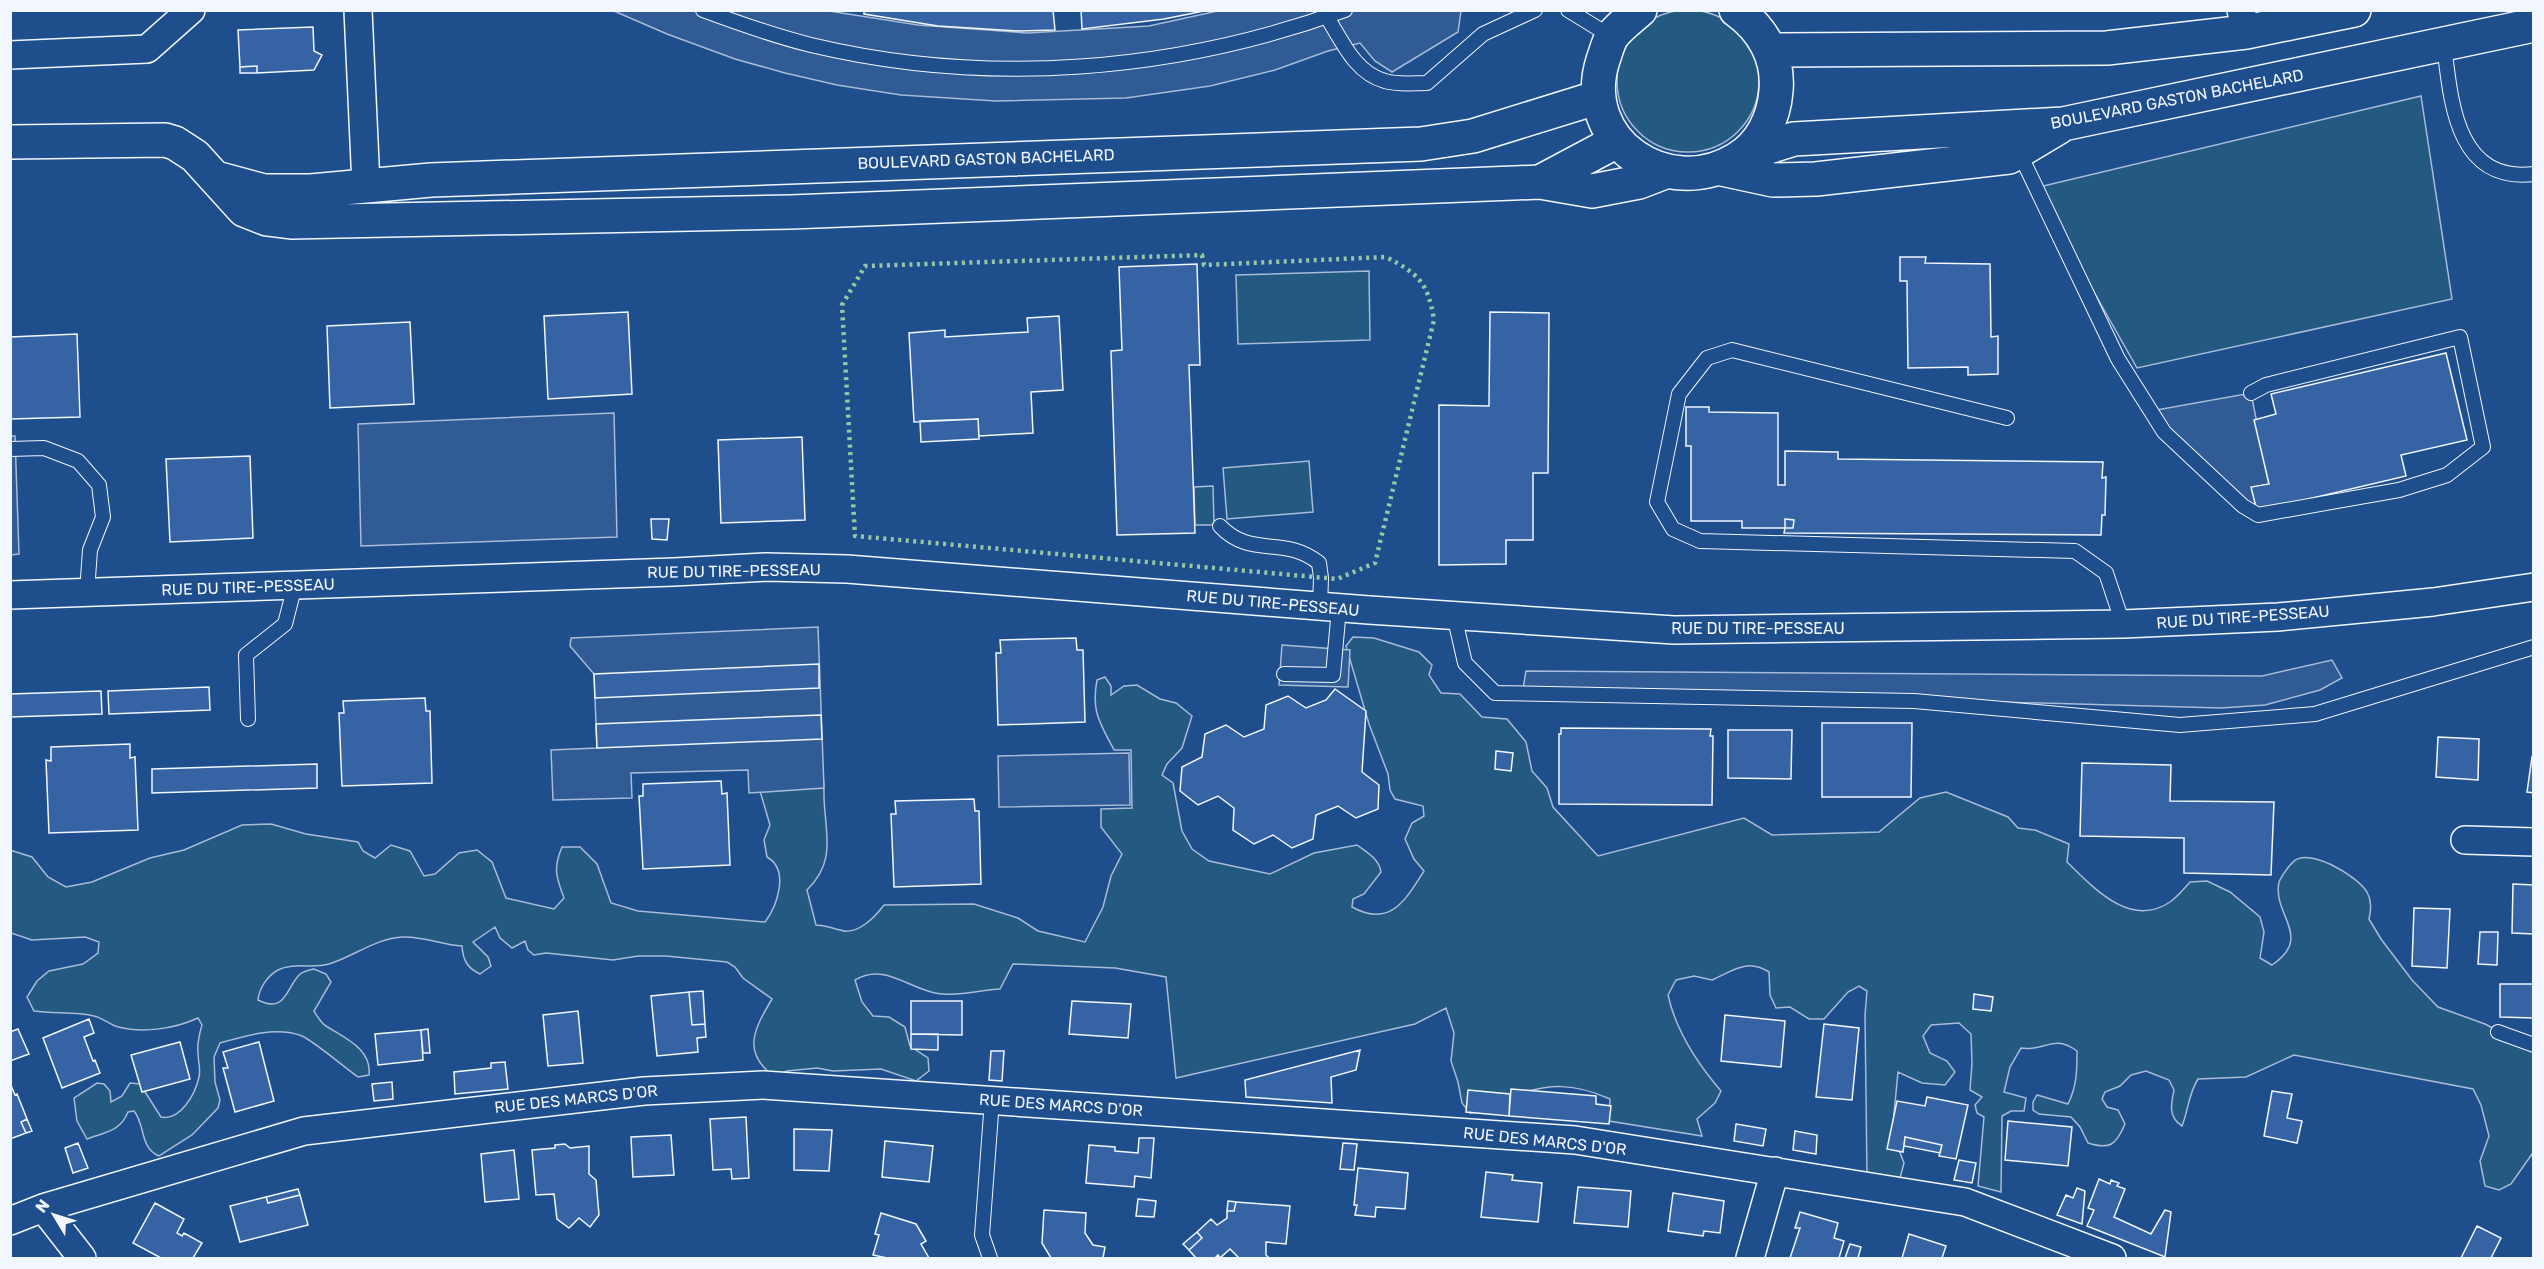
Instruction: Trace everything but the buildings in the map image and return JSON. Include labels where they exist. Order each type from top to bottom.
[{"type":"street","points":[[10,55],[147,50],[191,10]]},
{"type":"street","points":[[358,10],[366,185],[371,220]]},
{"type":"street","points":[[1640,10],[1612,37],[1600,71],[1599,97],[1605,120],[1617,141],[1638,160],[1665,172]]},
{"type":"street","points":[[1736,10],[1747,18],[1766,40],[1771,50],[1777,78],[1775,106],[1765,132],[1734,161],[1773,180],[1843,178],[2009,157],[2063,124]]},
{"type":"street","points":[[1771,50],[2107,48],[2243,21],[2354,10]]},
{"type":"street","name":"BOULEVARD GASTON BACHELARD","points":[[1665,172],[1693,175],[1794,139],[2063,124],[2534,25]]},
{"type":"street","name":"BOULEVARD GASTON BACHELARD","points":[[216,178],[264,191],[311,191],[431,180],[1421,144],[1473,136],[1599,97]]},
{"type":"street","points":[[10,142],[165,140],[175,143],[195,156],[244,210],[267,219],[291,222],[791,212],[1540,182],[1592,191],[1639,182],[1665,172]]},
{"type":"street","points":[[1540,182],[1617,141]]},
{"type":"street","name":"RUE DU TIRE-PESSEAU","points":[[10,595],[777,567],[846,569],[1329,607],[1674,630],[2123,624],[2278,617],[2433,602],[2534,587]]},
{"type":"street","points":[[2465,840],[2534,842]]},
{"type":"street","name":"RUE DES MARCS D'OR","points":[[10,1221],[43,1208],[304,1131],[644,1091],[763,1084],[1575,1140],[1965,1202],[2112,1258]]},
{"type":"street","points":[[1750,1258],[1775,1171]]},
{"type":"street","points":[[43,1208],[82,1258]]},
{"type":"lane","points":[[702,10],[811,45],[913,63],[988,69],[1070,67],[1141,61],[1216,48],[1345,10]]},
{"type":"lane","points":[[1327,17],[1352,58],[1367,73],[1386,82],[1427,83],[1483,34],[1535,10]]},
{"type":"lane","points":[[1568,10],[1612,37]]},
{"type":"lane","points":[[2444,45],[2449,82],[2462,137],[2477,159],[2498,172],[2534,174]]},
{"type":"lane","points":[[2019,152],[2118,359],[2164,432],[2243,506],[2258,515],[2399,490],[2447,475],[2483,447],[2460,337],[2266,385],[2251,393]]},
{"type":"lane","points":[[2007,418],[1732,350],[1707,358],[1679,394],[1658,502],[1673,529],[1700,541],[2075,551],[2106,573],[2123,624]]},
{"type":"lane","points":[[10,450],[44,448],[78,461],[99,485],[103,517],[90,550],[87,592]]},
{"type":"lane","points":[[1220,526],[1229,536],[1240,542],[1287,547],[1307,552],[1319,563],[1329,607],[1334,675],[1284,674]]},
{"type":"lane","points":[[248,719],[246,656],[285,624],[296,585]]},
{"type":"lane","points":[[1454,615],[1465,663],[1495,693],[1914,701],[2180,725],[2315,714],[2534,647]]},
{"type":"lane","points":[[2498,1032],[2534,1045]]},
{"type":"lane","points":[[990,1258],[982,1235],[992,1100]]},
{"type":"shaded area","points":[[1222,10],[1461,11],[1458,32],[1392,72],[1375,61],[1360,43],[1328,51],[1275,70],[1210,86],[1126,98],[996,101],[901,95],[837,85],[785,73],[735,59],[667,34],[614,11],[829,11],[918,25],[1027,33],[1149,26]]},
{"type":"shaded area","points":[[1688,10],[1715,15],[1738,31],[1754,54],[1759,81],[1754,108],[1738,131],[1715,147],[1688,152],[1661,147],[1638,131],[1622,108],[1617,81],[1622,54],[1638,31],[1661,15]]},
{"type":"shaded area","points":[[2421,96],[2452,299],[2137,368],[2035,188]]},
{"type":"shaded area","points":[[1369,271],[1370,340],[1238,344],[1236,275]]},
{"type":"shaded area","points":[[2251,393],[2269,484],[2252,488],[2258,515],[2151,411]]},
{"type":"shaded area","points":[[614,413],[617,537],[361,546],[358,424]]},
{"type":"shaded area","points":[[10,436],[15,436],[19,554],[11,555]]},
{"type":"shaded area","points":[[1309,461],[1313,512],[1227,519],[1223,468]]},
{"type":"shaded area","points":[[1213,486],[1214,525],[1195,525],[1194,487]]},
{"type":"shaded area","points":[[818,627],[824,788],[749,793],[748,770],[631,773],[632,798],[553,800],[551,750],[597,748],[594,674],[570,646],[571,638]]},
{"type":"shaded area","points":[[1353,637],[1374,638],[1419,652],[1432,665],[1429,675],[1441,693],[1460,694],[1482,717],[1507,719],[1526,742],[1532,771],[1547,788],[1553,807],[1598,856],[1744,818],[1772,835],[1879,832],[1920,798],[1946,792],[2008,817],[2018,828],[2035,830],[2069,844],[2067,862],[2100,893],[2127,908],[2141,911],[2155,909],[2173,900],[2190,882],[2207,881],[2230,892],[2260,917],[2264,932],[2260,958],[2272,965],[2284,955],[2290,945],[2289,925],[2278,894],[2281,877],[2299,858],[2320,860],[2343,871],[2362,885],[2370,899],[2369,919],[2381,939],[2412,980],[2438,1007],[2485,1024],[2533,1049],[2533,1158],[2532,1154],[2511,1184],[2499,1190],[2485,1186],[2480,1161],[2489,1136],[2481,1105],[2473,1089],[2294,1055],[2246,1077],[2198,1079],[2192,1091],[2182,1126],[2174,1119],[2172,1105],[2174,1090],[2169,1080],[2146,1071],[2131,1075],[2120,1086],[2105,1092],[2102,1099],[2107,1107],[2118,1110],[2125,1124],[2119,1137],[2107,1146],[2096,1145],[2088,1143],[2080,1127],[2071,1117],[2039,1114],[2033,1110],[2033,1102],[2037,1095],[2068,1104],[2073,1091],[2077,1071],[2077,1051],[2069,1046],[2055,1043],[2037,1048],[2021,1048],[2010,1067],[2004,1092],[2026,1098],[2024,1111],[2011,1111],[2002,1116],[2001,1192],[1978,1186],[1984,1117],[1977,1113],[1975,1105],[1982,1097],[1970,1090],[1971,1034],[1959,1023],[1931,1025],[1923,1036],[1930,1053],[1947,1061],[1955,1072],[1945,1085],[1922,1083],[1898,1072],[1893,1124],[1896,1142],[1904,1163],[1900,1178],[1867,1175],[1865,1015],[1867,991],[1859,986],[1848,992],[1824,1019],[1809,1019],[1790,1007],[1776,1008],[1770,995],[1769,972],[1753,966],[1740,967],[1712,980],[1694,976],[1676,980],[1668,995],[1676,1021],[1688,1046],[1721,1091],[1715,1103],[1697,1119],[1702,1136],[1609,1121],[1610,1099],[1573,1088],[1538,1089],[1513,1096],[1510,1106],[1494,1111],[1470,1113],[1462,1103],[1451,1061],[1454,1033],[1446,1008],[1415,1024],[1176,1078],[1166,977],[1115,968],[1013,964],[1000,989],[950,994],[924,990],[885,975],[866,975],[855,980],[862,1002],[873,1016],[889,1017],[905,1027],[910,1046],[928,1058],[929,1071],[916,1081],[881,1069],[833,1071],[817,1068],[787,1071],[775,1077],[764,1068],[754,1050],[756,1031],[772,999],[743,978],[735,967],[727,962],[666,956],[638,956],[613,960],[546,953],[534,955],[528,950],[525,941],[512,948],[500,938],[495,927],[473,942],[488,957],[491,966],[480,974],[466,963],[462,946],[403,937],[374,944],[329,964],[290,966],[278,970],[264,983],[258,1000],[267,1004],[280,1002],[295,980],[305,971],[314,969],[326,974],[331,982],[314,1011],[324,1025],[362,1051],[369,1066],[369,1075],[358,1077],[302,1036],[292,1033],[261,1033],[220,1043],[214,1057],[215,1082],[220,1100],[218,1108],[192,1135],[159,1156],[145,1142],[134,1111],[128,1112],[121,1124],[106,1133],[87,1139],[77,1121],[74,1098],[97,1083],[104,1084],[110,1091],[111,1102],[122,1096],[130,1083],[140,1084],[161,1117],[174,1115],[190,1099],[199,1077],[198,1046],[202,1025],[198,1018],[179,1025],[136,1030],[115,1026],[87,1014],[34,1011],[27,997],[37,981],[49,971],[83,964],[98,953],[99,942],[85,937],[32,940],[11,933],[10,850],[32,857],[48,877],[66,887],[92,882],[150,858],[184,850],[242,825],[271,824],[306,834],[358,842],[363,851],[375,858],[391,845],[410,851],[424,876],[435,874],[459,853],[477,850],[492,862],[506,898],[554,909],[564,898],[557,872],[557,861],[562,847],[580,847],[597,864],[611,903],[638,911],[765,922],[774,907],[780,879],[774,863],[767,857],[764,840],[770,825],[760,791],[820,765],[824,781],[826,857],[816,879],[807,890],[816,925],[846,931],[853,930],[871,920],[884,905],[974,904],[1018,918],[1038,931],[1085,942],[1103,907],[1111,876],[1122,854],[1101,827],[1101,809],[1132,808],[1131,750],[1114,750],[1096,709],[1097,680],[1105,677],[1111,686],[1111,695],[1124,686],[1137,685],[1160,699],[1176,703],[1192,716],[1182,748],[1167,764],[1162,775],[1173,783],[1182,831],[1192,849],[1209,861],[1270,874],[1314,853],[1357,845],[1375,860],[1381,872],[1364,894],[1353,899],[1352,907],[1365,913],[1386,913],[1403,901],[1424,871],[1414,859],[1405,839],[1412,823],[1424,816],[1423,806],[1395,799],[1390,790],[1388,774],[1369,724],[1346,646]]},
{"type":"shaded area","points":[[1282,645],[1350,650],[1348,687],[1279,685]]},
{"type":"shaded area","points":[[2332,660],[2342,678],[2320,690],[2265,705],[2221,708],[1523,689],[1526,671],[2262,676]]},
{"type":"shaded area","points":[[1129,753],[1130,805],[999,807],[998,756]]},
{"type":"hedge","points":[[1202,255],[1204,265],[1386,257],[1407,269],[1425,288],[1434,320],[1375,563],[1337,579],[855,536],[842,305],[865,266],[1202,255]]}]
